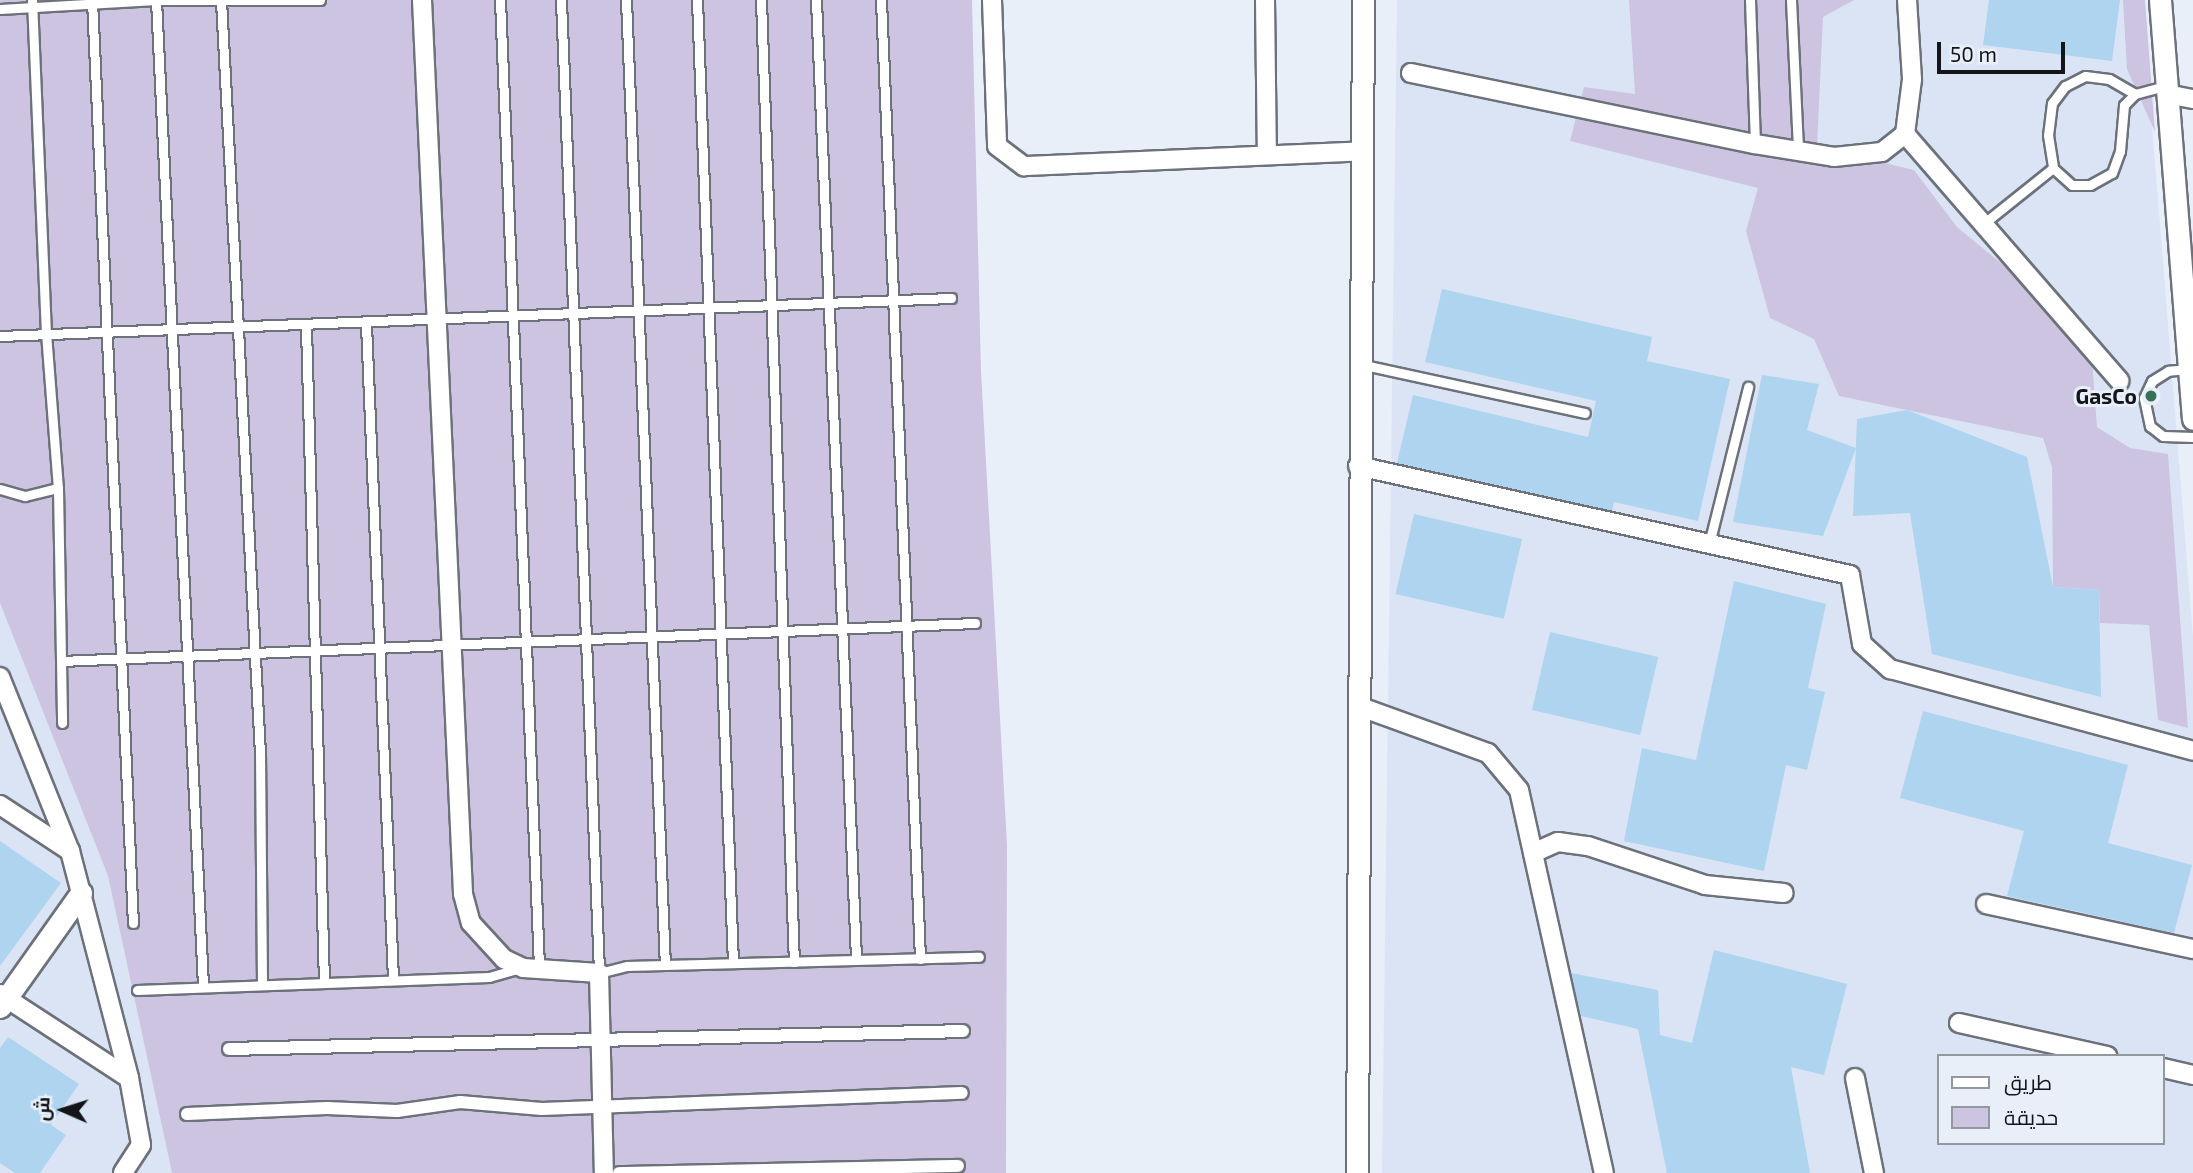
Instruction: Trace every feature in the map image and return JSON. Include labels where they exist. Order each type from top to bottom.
[{"type":"street","points":[[422,0],[449,645],[463,894],[471,923],[488,945],[531,968],[599,973],[604,1173]]},
{"type":"street","points":[[992,0],[997,146],[1005,156],[1024,166],[1361,150]]},
{"type":"street","points":[[1265,0],[1267,155]]},
{"type":"street","points":[[1357,1173],[1358,364],[1363,0]]},
{"type":"street","points":[[1411,72],[1755,144],[1834,157],[1882,152],[1905,134],[1912,79],[1908,0]]},
{"type":"street","points":[[2160,0],[2167,90],[2185,224],[2193,419]]},
{"type":"street","points":[[2167,90],[2193,99]]},
{"type":"street","points":[[1905,134],[2120,381]]},
{"type":"street","points":[[1358,466],[1850,575],[1862,644],[1890,669],[2193,751]]},
{"type":"street","points":[[0,677],[70,851],[130,1078],[141,1145],[123,1173]]},
{"type":"street","points":[[1357,706],[1488,753],[1519,790],[1604,1173]]},
{"type":"street","points":[[0,805],[70,851]]},
{"type":"street","points":[[1533,853],[1558,842],[1588,846],[1705,886],[1784,894]]},
{"type":"street","points":[[81,893],[2,999],[130,1078]]},
{"type":"street","points":[[1986,904],[2193,950]]},
{"type":"street","points":[[1959,1023],[2098,1054]]},
{"type":"street","points":[[229,1049],[964,1031]]},
{"type":"street","points":[[2165,1068],[2193,1074]]},
{"type":"street","points":[[1855,1078],[1874,1173]]},
{"type":"street","points":[[187,1114],[327,1108],[397,1111],[460,1102],[542,1110],[603,1105],[962,1093]]},
{"type":"street","points":[[619,1173],[958,1166]]},
{"type":"lane","points":[[156,0],[169,330],[188,655],[203,988]]},
{"type":"lane","points":[[0,9],[32,3],[92,1],[320,0]]},
{"type":"lane","points":[[137,990],[489,977],[531,968],[525,642],[500,0]]},
{"type":"lane","points":[[561,0],[599,973],[665,965],[979,957]]},
{"type":"lane","points":[[626,0],[665,965]]},
{"type":"lane","points":[[697,0],[733,963]]},
{"type":"lane","points":[[761,0],[794,962]]},
{"type":"lane","points":[[816,0],[856,959]]},
{"type":"lane","points":[[881,0],[920,959]]},
{"type":"lane","points":[[1750,0],[1755,144]]},
{"type":"lane","points":[[1791,0],[1798,150]]},
{"type":"lane","points":[[92,1],[125,658],[133,923]]},
{"type":"lane","points":[[221,1],[240,330],[252,653],[260,753],[262,985]]},
{"type":"lane","points":[[32,3],[46,333],[58,488],[62,723]]},
{"type":"lane","points":[[2135,94],[2124,105],[2120,151],[2112,173],[2090,185],[2072,185],[2053,168],[2048,135],[2052,103],[2064,86],[2085,76],[2109,79],[2135,94],[2167,90]]},
{"type":"lane","points":[[1983,224],[2053,168]]},
{"type":"lane","points":[[0,336],[240,330],[951,298]]},
{"type":"lane","points":[[366,324],[393,980]]},
{"type":"lane","points":[[306,327],[324,983]]},
{"type":"lane","points":[[1358,364],[1585,413]]},
{"type":"lane","points":[[2189,369],[2168,371],[2152,381],[2144,398],[2150,426],[2164,436],[2193,437]]},
{"type":"lane","points":[[1709,544],[1748,387]]},
{"type":"lane","points":[[0,489],[25,496],[58,488]]},
{"type":"lane","points":[[61,661],[975,624]]},
{"type":"shaded area","points":[[1397,0],[2142,0],[2193,637],[2193,1173],[1382,1173]]},
{"type":"shaded area","points":[[0,603],[108,876],[172,1173],[0,1173]]},
{"type":"green space","points":[[0,0],[972,0],[981,371],[1007,845],[1006,1173],[172,1173],[108,876],[0,603]]},
{"type":"green space","points":[[1629,0],[1854,0],[1823,17],[1817,147],[1914,170],[1957,227],[2024,282],[2092,360],[2097,427],[2130,448],[2168,454],[2188,728],[2158,720],[2149,625],[2100,623],[2099,590],[2053,587],[2052,467],[2043,438],[1839,396],[1814,339],[1770,318],[1746,231],[1758,188],[1570,141],[1584,87],[1635,94]]},
{"type":"green space","points":[[2123,0],[2145,0],[2155,132],[2127,69]]},
{"type":"building","points":[[1989,0],[2120,0],[2112,61],[1983,45]]},
{"type":"building","points":[[1442,289],[1652,337],[1647,361],[1730,379],[1698,521],[1614,502],[1612,511],[1397,463],[1413,395],[1588,437],[1596,401],[1425,362]]},
{"type":"building","points":[[1762,375],[1819,384],[1807,430],[1856,448],[1823,536],[1733,522]]},
{"type":"building","points":[[1907,410],[2027,457],[2053,587],[2099,590],[2101,697],[1932,654],[1910,513],[1853,516],[1857,419]]},
{"type":"building","points":[[1414,514],[1522,539],[1504,619],[1396,594]]},
{"type":"building","points":[[1734,581],[1826,604],[1808,688],[1825,692],[1807,770],[1786,765],[1764,871],[1624,841],[1642,748],[1696,760]]},
{"type":"building","points":[[1550,632],[1658,657],[1640,735],[1532,710]]},
{"type":"building","points":[[1923,711],[2128,765],[2108,843],[2192,865],[2174,933],[2007,896],[2024,831],[1900,798]]},
{"type":"building","points":[[0,841],[61,883],[0,966]]},
{"type":"building","points":[[1714,950],[1847,984],[1824,1075],[1791,1067],[1810,1173],[1667,1173],[1638,1029],[1581,1016],[1571,973],[1658,990],[1660,1035],[1692,1043]]},
{"type":"building","points":[[8,1037],[79,1084],[51,1125],[66,1135],[40,1173],[15,1173],[0,1163],[0,1048]]},
{"type":"place","name":"GasCo","points":[[2151,396]]}]
